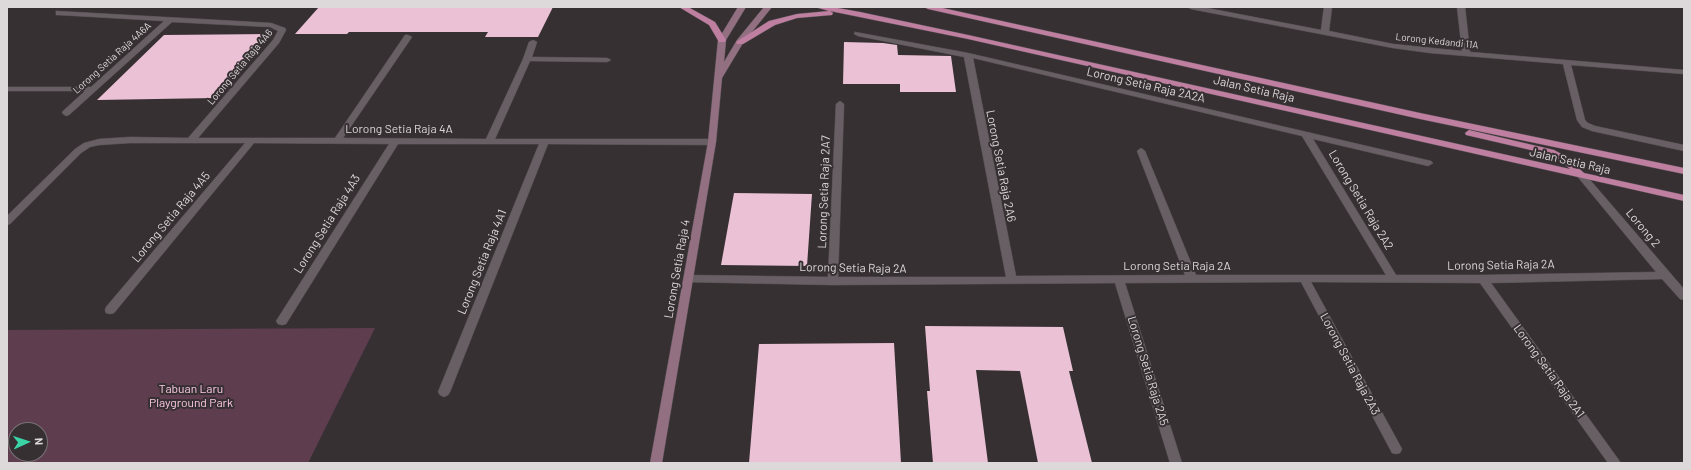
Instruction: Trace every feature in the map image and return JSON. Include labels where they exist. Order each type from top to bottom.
[{"type":"main road","points":[[683,7],[712,24],[722,40]]},
{"type":"main road","name":"Jalan Setia Raja","points":[[818,7],[860,14],[1684,198]]},
{"type":"main road","name":"Jalan Setia Raja","points":[[928,7],[1420,116],[1684,171]]},
{"type":"main road","points":[[740,42],[772,23],[797,16],[819,13],[860,14]]},
{"type":"main road","points":[[1420,116],[1446,127],[1551,152],[1564,159],[1582,176]]},
{"type":"street","name":"Lorong Setia Raja 4","points":[[656,463],[712,142],[718,66],[722,40],[742,7]]},
{"type":"street","name":"Lorong Setia Raja 4","points":[[718,79],[740,42],[768,7]]},
{"type":"street","name":"Lorong Kedandi 11A","points":[[1194,7],[1393,46],[1466,54],[1684,72]]},
{"type":"street","points":[[1324,32],[1328,7]]},
{"type":"street","points":[[1461,7],[1466,54]]},
{"type":"street","name":"Lorong Setia Raja 4A6","points":[[60,13],[271,25],[282,30],[276,41],[191,140]]},
{"type":"street","name":"Lorong Setia Raja 4A6A","points":[[66,113],[171,19]]},
{"type":"street","name":"Lorong Setia Raja 2A2A","points":[[858,34],[968,55],[1428,163]]},
{"type":"street","points":[[337,141],[408,37]]},
{"type":"street","points":[[489,142],[527,59],[533,42]]},
{"type":"street","name":"Lorong Setia Raja 2A6","points":[[968,55],[1012,281]]},
{"type":"street","points":[[527,59],[607,60]]},
{"type":"street","points":[[1566,62],[1581,120],[1585,125],[1592,128],[1684,148]]},
{"type":"street","points":[[7,89],[93,89]]},
{"type":"street","name":"Lorong Setia Raja 2A7","points":[[833,281],[840,104]]},
{"type":"street","name":"Lorong Setia Raja 2A2","points":[[1306,135],[1393,278]]},
{"type":"street","name":"Lorong Setia Raja 4A","points":[[7,222],[78,151],[87,145],[99,142],[130,140],[712,142]]},
{"type":"street","name":"Lorong Setia Raja 4A5","points":[[110,310],[252,140]]},
{"type":"street","name":"Lorong Setia Raja 4A3","points":[[282,321],[395,141]]},
{"type":"street","name":"Lorong Setia Raja 4A1","points":[[444,392],[544,142]]},
{"type":"street","points":[[1141,151],[1192,279]]},
{"type":"street","name":"Lorong 2","points":[[1582,176],[1664,275],[1684,296]]},
{"type":"street","name":"Lorong Setia Raja 2A","points":[[689,279],[1012,281],[1304,278],[1483,279],[1664,275]]},
{"type":"street","name":"Lorong Setia Raja 2A3","points":[[1304,278],[1396,449]]},
{"type":"street","name":"Lorong Setia Raja 2A1","points":[[1483,279],[1615,463]]},
{"type":"street","name":"Lorong Setia Raja 2A5","points":[[1119,280],[1176,463]]},
{"type":"green space","name":"Tabuan Laru Playground Park","points":[[375,328],[308,463],[7,463],[7,330]]},
{"type":"building","points":[[319,7],[553,7],[538,37],[485,37],[488,32],[349,32],[347,34],[295,34]]},
{"type":"building","points":[[270,34],[215,98],[97,100],[164,35]]},
{"type":"building","points":[[844,42],[883,43],[897,45],[898,55],[951,56],[956,92],[900,92],[900,84],[843,84]]},
{"type":"building","points":[[734,193],[812,194],[807,266],[721,265]]},
{"type":"building","points":[[925,326],[1063,327],[1073,371],[1069,371],[1092,463],[1038,463],[1020,371],[976,370],[988,463],[933,463],[927,391],[930,391]]},
{"type":"building","points":[[894,343],[901,463],[749,463],[759,344]]}]
